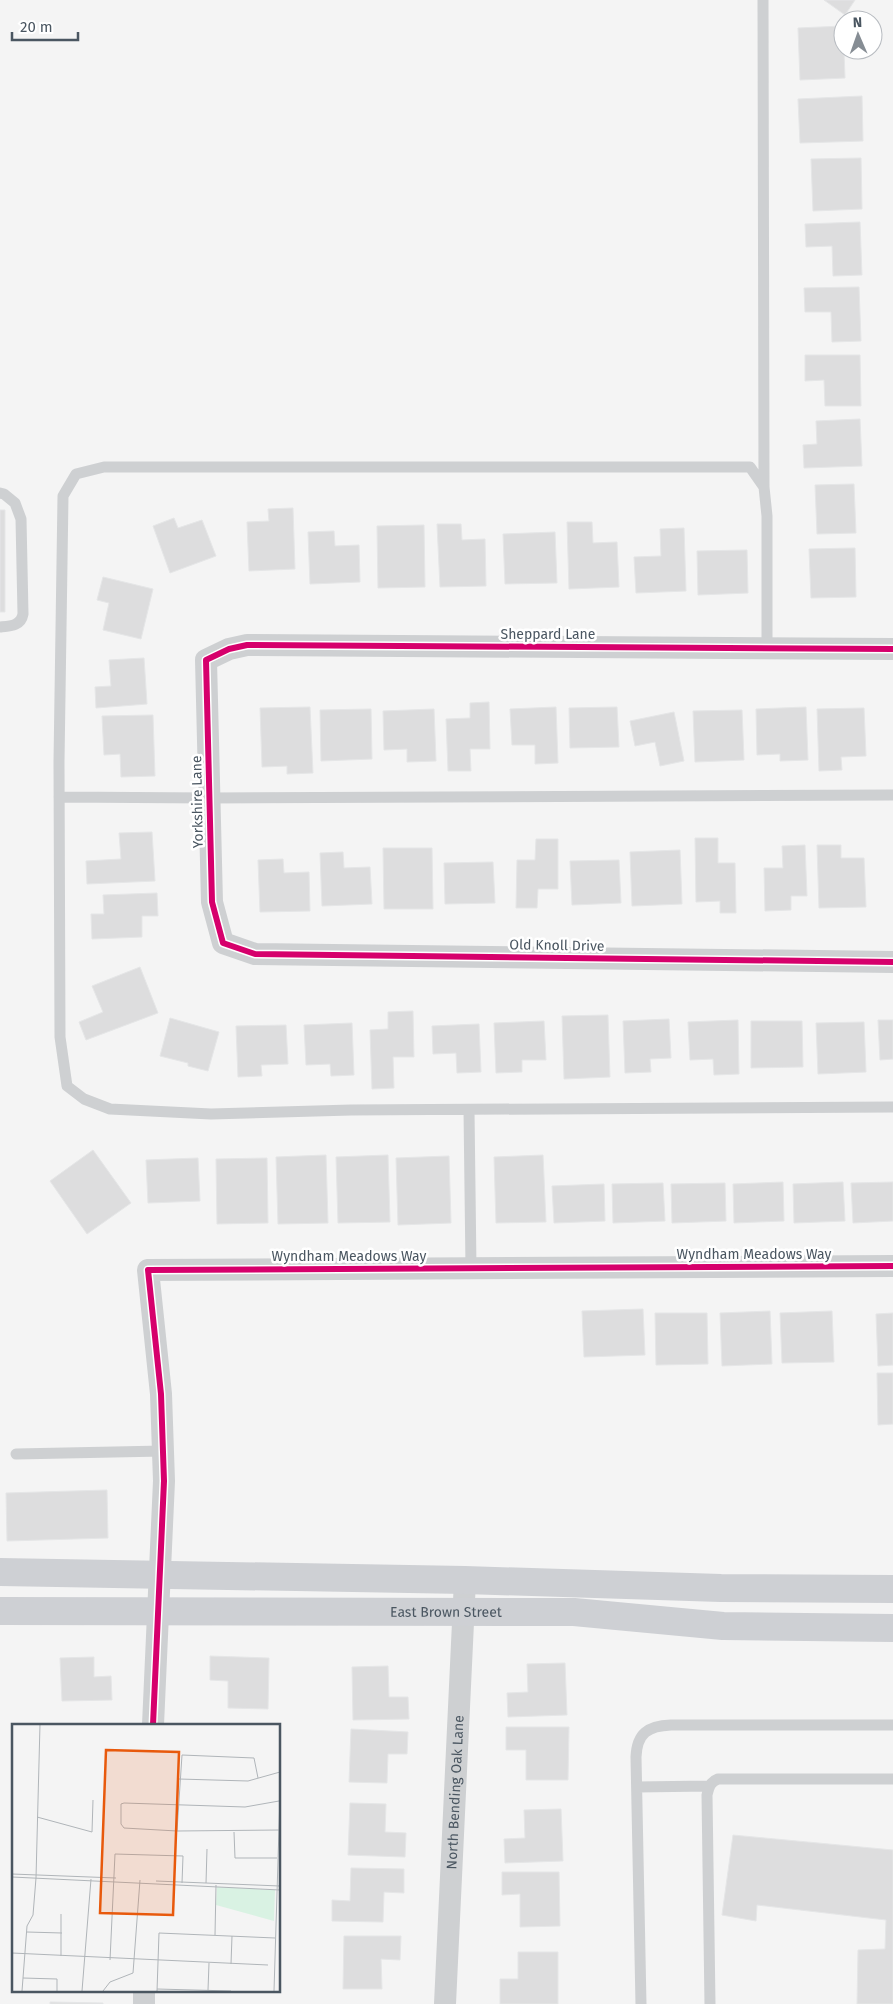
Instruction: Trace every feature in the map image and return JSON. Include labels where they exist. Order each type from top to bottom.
[{"type":"main road","points":[[0,1572],[465,1580],[721,1588],[893,1589]]},
{"type":"main road","name":"East Brown Street","points":[[0,1611],[574,1612],[724,1626],[893,1628]]},
{"type":"street","name":"Sheppard Lane","points":[[206,660],[229,649],[247,645],[893,649]]},
{"type":"street","name":"Yorkshire Lane","points":[[206,660],[212,902],[223,943]]},
{"type":"street","name":"Old Knoll Drive","points":[[223,943],[255,954],[893,962]]},
{"type":"street","name":"Wyndham Meadows Way","points":[[153,1724],[164,1481],[161,1394],[148,1270],[893,1266]]},
{"type":"street","name":"North Bending Oak Lane","points":[[445,2004],[465,1580]]},
{"type":"lane","points":[[763,0],[764,487],[767,516],[767,648]]},
{"type":"lane","points":[[764,487],[750,467],[104,467],[76,474],[63,496],[60,1037],[67,1086],[84,1099],[110,1109],[211,1114],[893,1107]]},
{"type":"lane","points":[[0,493],[4,494],[14,503],[21,519],[23,614],[16,624],[0,627]]},
{"type":"lane","points":[[60,796],[210,798],[893,796]]},
{"type":"lane","points":[[469,1110],[471,1268]]},
{"type":"lane","points":[[16,1454],[163,1451]]},
{"type":"lane","points":[[641,2004],[637,1742],[644,1732],[657,1725],[893,1725]]},
{"type":"lane","points":[[710,2004],[707,1795],[709,1786],[713,1781],[718,1779],[893,1779]]},
{"type":"lane","points":[[637,1787],[709,1786]]},
{"type":"building","points":[[824,0],[855,0],[848,10],[838,10]]},
{"type":"building","points":[[833,26],[833,60],[844,60],[845,78],[800,80],[798,28]]},
{"type":"building","points":[[862,96],[863,141],[800,143],[798,99]]},
{"type":"building","points":[[861,158],[862,209],[813,211],[811,159]]},
{"type":"building","points":[[860,222],[862,275],[833,276],[832,246],[806,247],[805,224]]},
{"type":"building","points":[[859,287],[861,341],[832,342],[831,312],[805,312],[804,288]]},
{"type":"building","points":[[805,355],[860,355],[861,406],[825,406],[824,380],[805,381]]},
{"type":"building","points":[[860,419],[862,466],[804,468],[803,445],[817,444],[816,421]]},
{"type":"building","points":[[854,484],[856,533],[817,534],[815,485]]},
{"type":"building","points":[[293,508],[295,569],[249,571],[247,522],[269,521],[268,509]]},
{"type":"building","points":[[0,510],[5,510],[5,612],[0,612]]},
{"type":"building","points":[[174,518],[178,528],[202,520],[216,556],[170,573],[153,526]]},
{"type":"building","points":[[567,522],[592,522],[593,543],[617,542],[619,587],[569,589]]},
{"type":"building","points":[[437,524],[461,524],[462,540],[485,539],[486,586],[440,587]]},
{"type":"building","points":[[424,525],[425,587],[378,588],[377,526]]},
{"type":"building","points":[[684,528],[686,591],[636,593],[634,557],[661,556],[660,529]]},
{"type":"building","points":[[334,531],[335,546],[359,545],[360,582],[310,584],[308,532]]},
{"type":"building","points":[[555,532],[557,583],[505,584],[503,534]]},
{"type":"building","points":[[855,548],[856,597],[811,598],[809,549]]},
{"type":"building","points":[[747,550],[748,593],[698,595],[697,551]]},
{"type":"building","points":[[103,577],[153,589],[141,639],[103,630],[109,603],[97,600]]},
{"type":"building","points":[[144,658],[147,704],[96,708],[95,687],[111,686],[109,660]]},
{"type":"building","points":[[489,702],[490,749],[470,749],[471,771],[448,771],[446,719],[470,718],[470,703]]},
{"type":"building","points":[[310,707],[313,773],[287,774],[287,766],[262,767],[260,708]]},
{"type":"building","points":[[556,707],[558,763],[535,764],[535,745],[512,745],[510,709]]},
{"type":"building","points":[[617,707],[619,747],[570,748],[569,708]]},
{"type":"building","points":[[806,707],[808,760],[780,761],[780,754],[757,755],[756,709]]},
{"type":"building","points":[[864,708],[866,756],[841,757],[842,770],[819,771],[817,709]]},
{"type":"building","points":[[371,709],[372,759],[321,761],[320,710]]},
{"type":"building","points":[[434,709],[436,761],[407,762],[407,749],[384,750],[383,711]]},
{"type":"building","points":[[742,710],[744,760],[695,762],[693,711]]},
{"type":"building","points":[[674,712],[684,761],[660,766],[655,742],[635,746],[630,721]]},
{"type":"building","points":[[153,715],[155,776],[121,777],[120,754],[104,755],[102,716]]},
{"type":"building","points":[[152,832],[155,881],[87,884],[86,861],[121,859],[119,833]]},
{"type":"building","points":[[695,838],[718,838],[718,863],[735,863],[736,913],[720,913],[720,901],[696,902]]},
{"type":"building","points":[[536,839],[558,839],[558,889],[538,889],[537,908],[516,908],[517,860],[535,860]]},
{"type":"building","points":[[805,845],[807,896],[791,896],[791,910],[765,911],[764,868],[783,868],[782,846]]},
{"type":"building","points":[[817,845],[841,845],[841,858],[864,858],[866,907],[819,908]]},
{"type":"building","points":[[383,848],[432,848],[433,909],[384,909]]},
{"type":"building","points":[[680,850],[682,904],[632,906],[630,852]]},
{"type":"building","points":[[343,852],[344,868],[370,867],[372,904],[322,906],[320,853]]},
{"type":"building","points":[[283,859],[284,873],[309,872],[310,911],[260,912],[258,860]]},
{"type":"building","points":[[619,860],[621,903],[572,905],[570,861]]},
{"type":"building","points":[[493,862],[495,903],[445,904],[444,863]]},
{"type":"building","points":[[157,893],[158,916],[142,916],[142,937],[92,939],[91,914],[104,914],[103,895]]},
{"type":"building","points":[[140,967],[158,1013],[86,1040],[79,1022],[103,1012],[92,986]]},
{"type":"building","points":[[413,1011],[414,1057],[393,1057],[394,1088],[372,1089],[370,1030],[388,1029],[388,1012]]},
{"type":"building","points":[[608,1015],[610,1077],[564,1079],[562,1016]]},
{"type":"building","points":[[170,1018],[219,1032],[208,1071],[188,1066],[188,1063],[160,1056]]},
{"type":"building","points":[[669,1019],[671,1058],[650,1059],[651,1072],[625,1073],[623,1021]]},
{"type":"building","points":[[738,1020],[739,1074],[714,1075],[713,1059],[690,1060],[688,1022]]},
{"type":"building","points":[[878,1020],[893,1020],[893,1059],[880,1060]]},
{"type":"building","points":[[544,1021],[546,1060],[522,1060],[522,1072],[496,1073],[494,1023]]},
{"type":"building","points":[[751,1021],[802,1021],[803,1067],[751,1068]]},
{"type":"building","points":[[864,1022],[866,1072],[818,1074],[816,1023]]},
{"type":"building","points":[[352,1023],[354,1075],[331,1076],[330,1064],[306,1065],[304,1025]]},
{"type":"building","points":[[479,1024],[481,1072],[457,1073],[456,1053],[433,1054],[432,1026]]},
{"type":"building","points":[[286,1025],[288,1064],[261,1065],[262,1076],[238,1077],[236,1026]]},
{"type":"building","points":[[93,1150],[131,1203],[87,1234],[50,1181]]},
{"type":"building","points":[[326,1155],[328,1223],[278,1224],[276,1157]]},
{"type":"building","points":[[388,1155],[390,1222],[338,1223],[336,1157]]},
{"type":"building","points":[[543,1155],[546,1222],[496,1223],[494,1157]]},
{"type":"building","points":[[449,1156],[451,1223],[398,1225],[396,1158]]},
{"type":"building","points":[[198,1158],[200,1201],[148,1203],[146,1160]]},
{"type":"building","points":[[267,1158],[268,1223],[217,1224],[216,1159]]},
{"type":"building","points":[[783,1182],[784,1221],[734,1223],[733,1184]]},
{"type":"building","points":[[843,1182],[845,1221],[794,1223],[793,1184]]},
{"type":"building","points":[[893,1182],[893,1221],[853,1223],[851,1183]]},
{"type":"building","points":[[663,1183],[665,1221],[613,1223],[612,1184]]},
{"type":"building","points":[[725,1183],[726,1221],[672,1223],[671,1184]]},
{"type":"building","points":[[604,1184],[605,1221],[554,1223],[552,1186]]},
{"type":"building","points":[[643,1309],[645,1355],[584,1357],[582,1311]]},
{"type":"building","points":[[770,1311],[772,1364],[722,1366],[720,1313]]},
{"type":"building","points":[[832,1311],[834,1362],[782,1363],[780,1313]]},
{"type":"building","points":[[655,1313],[707,1313],[708,1364],[656,1365]]},
{"type":"building","points":[[893,1313],[893,1365],[878,1366],[876,1314]]},
{"type":"building","points":[[877,1373],[893,1373],[893,1424],[878,1425]]},
{"type":"building","points":[[107,1490],[108,1538],[7,1541],[6,1493]]},
{"type":"building","points":[[210,1656],[269,1658],[268,1709],[228,1708],[228,1681],[210,1680]]},
{"type":"building","points":[[94,1657],[94,1677],[111,1676],[112,1700],[62,1701],[60,1658]]},
{"type":"building","points":[[565,1663],[567,1715],[508,1717],[507,1693],[528,1692],[527,1664]]},
{"type":"building","points":[[388,1666],[389,1697],[408,1697],[409,1719],[353,1720],[352,1667]]},
{"type":"building","points":[[506,1727],[569,1727],[568,1780],[526,1780],[526,1750],[506,1750]]},
{"type":"building","points":[[351,1729],[408,1732],[407,1754],[388,1754],[387,1783],[349,1782]]},
{"type":"building","points":[[350,1803],[386,1804],[385,1832],[406,1833],[405,1857],[348,1855]]},
{"type":"building","points":[[561,1809],[563,1861],[505,1863],[504,1839],[525,1838],[524,1810]]},
{"type":"building","points":[[733,1835],[893,1850],[893,2004],[857,2004],[858,1950],[885,1949],[886,1920],[757,1905],[756,1921],[722,1915]]},
{"type":"building","points":[[351,1868],[404,1869],[404,1893],[384,1892],[383,1922],[332,1921],[332,1900],[350,1901]]},
{"type":"building","points":[[502,1872],[559,1872],[560,1926],[520,1927],[520,1894],[502,1895]]},
{"type":"building","points":[[344,1936],[401,1936],[400,1960],[381,1959],[382,1989],[343,1989]]},
{"type":"building","points":[[518,1952],[558,1952],[558,2004],[500,2004],[500,1979],[518,1979]]},
{"type":"building","points":[[50,2002],[103,2003],[103,2004],[50,2004]]},
{"type":"cycle path","points":[[893,649],[247,645],[229,649],[206,660],[212,902],[223,943],[255,954],[893,962]]},
{"type":"cycle path","points":[[153,1724],[164,1481],[161,1394],[148,1270],[893,1266]]}]
